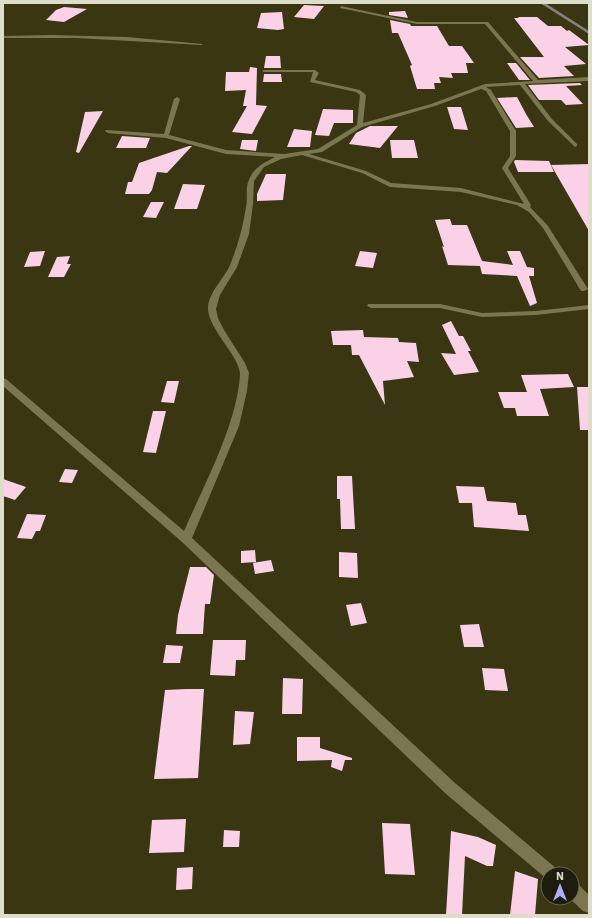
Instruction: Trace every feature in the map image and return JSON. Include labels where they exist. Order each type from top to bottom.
[{"type":"main road","points":[[542,3],[589,33]]},
{"type":"street","points":[[341,8],[417,23],[486,23],[536,81]]},
{"type":"street","points":[[3,37],[27,36],[142,40],[201,44]]},
{"type":"street","points":[[265,72],[314,71],[316,73],[312,81],[361,93],[363,95],[360,126]]},
{"type":"street","points":[[108,131],[166,136],[226,152],[285,155],[301,154],[320,151],[360,126],[433,105],[481,87],[521,82],[589,79]]},
{"type":"street","points":[[521,82],[550,120],[575,145]]},
{"type":"street","points":[[481,87],[488,90],[513,131],[514,156],[505,168],[528,205],[526,207]]},
{"type":"street","points":[[166,136],[177,99]]},
{"type":"street","points":[[301,154],[364,172],[390,185],[461,190],[508,200],[526,207],[546,227],[587,298],[536,313],[482,315],[440,306],[371,306]]},
{"type":"street","points":[[186,539],[234,426],[245,373],[241,363],[217,324],[212,309],[216,295],[233,267],[245,234],[250,204],[251,181],[253,176],[262,166],[285,155]]},
{"type":"street","points":[[3,381],[186,539],[450,788],[543,866]]},
{"type":"street","points":[[580,897],[589,905]]},
{"type":"building","points":[[304,5],[324,6],[314,19],[294,17]]},
{"type":"building","points":[[64,7],[87,9],[64,22],[46,20],[56,10]]},
{"type":"building","points":[[405,11],[408,18],[389,15],[389,12]]},
{"type":"building","points":[[282,12],[284,29],[278,30],[257,28],[261,13]]},
{"type":"building","points":[[518,17],[537,17],[548,26],[561,26],[567,31],[569,30],[589,45],[565,47],[586,64],[564,66],[574,76],[539,78],[520,57],[544,57],[514,18],[519,18]]},
{"type":"building","points":[[390,20],[410,24],[411,26],[437,26],[449,46],[462,46],[474,63],[466,63],[468,73],[451,73],[453,78],[439,77],[441,83],[434,83],[435,89],[417,89],[410,66],[412,65],[398,33],[392,33]]},
{"type":"building","points":[[266,56],[280,56],[281,68],[264,68]]},
{"type":"building","points":[[507,63],[516,63],[530,80],[519,80]]},
{"type":"building","points":[[250,67],[257,68],[256,105],[267,106],[252,134],[232,132],[247,106],[243,106],[246,90],[225,91],[226,72],[249,72]]},
{"type":"building","points":[[264,74],[281,74],[282,82],[263,82]]},
{"type":"building","points":[[580,83],[582,85],[566,86],[583,104],[566,105],[561,100],[539,100],[528,85]]},
{"type":"building","points":[[517,97],[534,127],[516,128],[497,98]]},
{"type":"building","points":[[447,107],[461,107],[468,130],[454,129]]},
{"type":"building","points":[[323,109],[353,110],[353,123],[334,123],[329,136],[315,135]]},
{"type":"building","points":[[103,111],[79,153],[76,152],[85,112]]},
{"type":"building","points":[[370,126],[398,126],[380,148],[349,144],[356,133]]},
{"type":"building","points":[[294,129],[312,131],[310,147],[287,147]]},
{"type":"building","points":[[122,136],[150,138],[146,148],[116,148]]},
{"type":"building","points":[[242,140],[258,140],[256,151],[240,149]]},
{"type":"building","points":[[390,140],[414,140],[418,158],[392,158]]},
{"type":"building","points":[[192,146],[167,173],[157,172],[152,190],[149,194],[125,194],[128,182],[132,182],[139,163]]},
{"type":"building","points":[[515,160],[549,161],[554,172],[518,172],[514,162]]},
{"type":"building","points":[[589,164],[589,231],[551,165]]},
{"type":"building","points":[[266,174],[286,174],[283,200],[257,201],[257,194]]},
{"type":"building","points":[[183,184],[205,185],[197,209],[174,209]]},
{"type":"building","points":[[151,202],[164,202],[156,218],[143,217]]},
{"type":"building","points":[[450,219],[452,225],[467,225],[482,261],[513,265],[507,251],[520,251],[527,267],[534,268],[534,276],[529,276],[537,303],[530,306],[517,276],[482,274],[480,266],[448,265],[435,220]]},
{"type":"building","points":[[45,251],[40,266],[24,267],[30,252]]},
{"type":"building","points":[[360,251],[377,253],[373,268],[355,266]]},
{"type":"building","points":[[70,256],[67,264],[71,264],[64,277],[48,277],[57,257]]},
{"type":"building","points":[[451,321],[459,336],[463,336],[471,351],[468,351],[479,372],[454,375],[441,353],[456,354],[442,325]]},
{"type":"building","points":[[363,330],[364,337],[398,338],[399,342],[416,343],[419,362],[407,361],[414,377],[383,381],[385,405],[359,355],[352,355],[351,345],[333,345],[331,331]]},
{"type":"building","points":[[568,374],[574,387],[540,389],[549,416],[517,416],[515,408],[504,408],[498,392],[527,392],[521,375]]},
{"type":"building","points":[[167,381],[179,381],[174,403],[161,402]]},
{"type":"building","points":[[577,387],[589,387],[589,430],[580,430]]},
{"type":"building","points":[[153,411],[166,411],[156,453],[143,452]]},
{"type":"building","points":[[65,469],[78,470],[72,483],[59,482]]},
{"type":"building","points":[[337,476],[352,476],[355,529],[341,529],[340,499],[337,499]]},
{"type":"building","points":[[3,479],[26,487],[15,500],[3,496]]},
{"type":"building","points":[[456,486],[484,487],[487,501],[516,503],[518,515],[526,515],[529,531],[474,527],[472,503],[459,503]]},
{"type":"building","points":[[27,514],[46,515],[40,531],[36,531],[32,539],[17,538]]},
{"type":"building","points":[[255,550],[256,562],[241,563],[241,551]]},
{"type":"building","points":[[339,552],[357,553],[358,578],[339,577]]},
{"type":"building","points":[[271,560],[274,571],[255,574],[253,563]]},
{"type":"building","points":[[190,567],[206,567],[214,575],[210,604],[205,604],[203,634],[176,634],[178,615]]},
{"type":"building","points":[[361,603],[367,623],[351,626],[346,605]]},
{"type":"building","points":[[479,624],[484,647],[464,647],[460,625]]},
{"type":"building","points":[[213,640],[246,640],[245,660],[236,660],[235,676],[210,675]]},
{"type":"building","points":[[166,645],[183,646],[180,663],[163,663]]},
{"type":"building","points":[[482,668],[504,669],[508,691],[485,690]]},
{"type":"building","points":[[283,678],[303,679],[302,714],[282,714]]},
{"type":"building","points":[[204,689],[198,778],[154,779],[165,690]]},
{"type":"building","points":[[235,711],[254,712],[250,744],[233,745]]},
{"type":"building","points":[[297,737],[320,737],[320,748],[352,758],[352,760],[345,760],[342,771],[331,767],[332,760],[297,761]]},
{"type":"building","points":[[186,819],[184,852],[149,853],[152,820]]},
{"type":"building","points":[[382,823],[410,824],[415,875],[385,874]]},
{"type":"building","points":[[224,830],[240,831],[239,847],[223,847]]},
{"type":"building","points":[[451,831],[478,837],[496,845],[493,866],[487,866],[465,856],[462,915],[446,915]]},
{"type":"building","points":[[193,867],[192,889],[176,890],[177,868]]},
{"type":"building","points":[[515,871],[538,879],[535,915],[510,915]]}]
